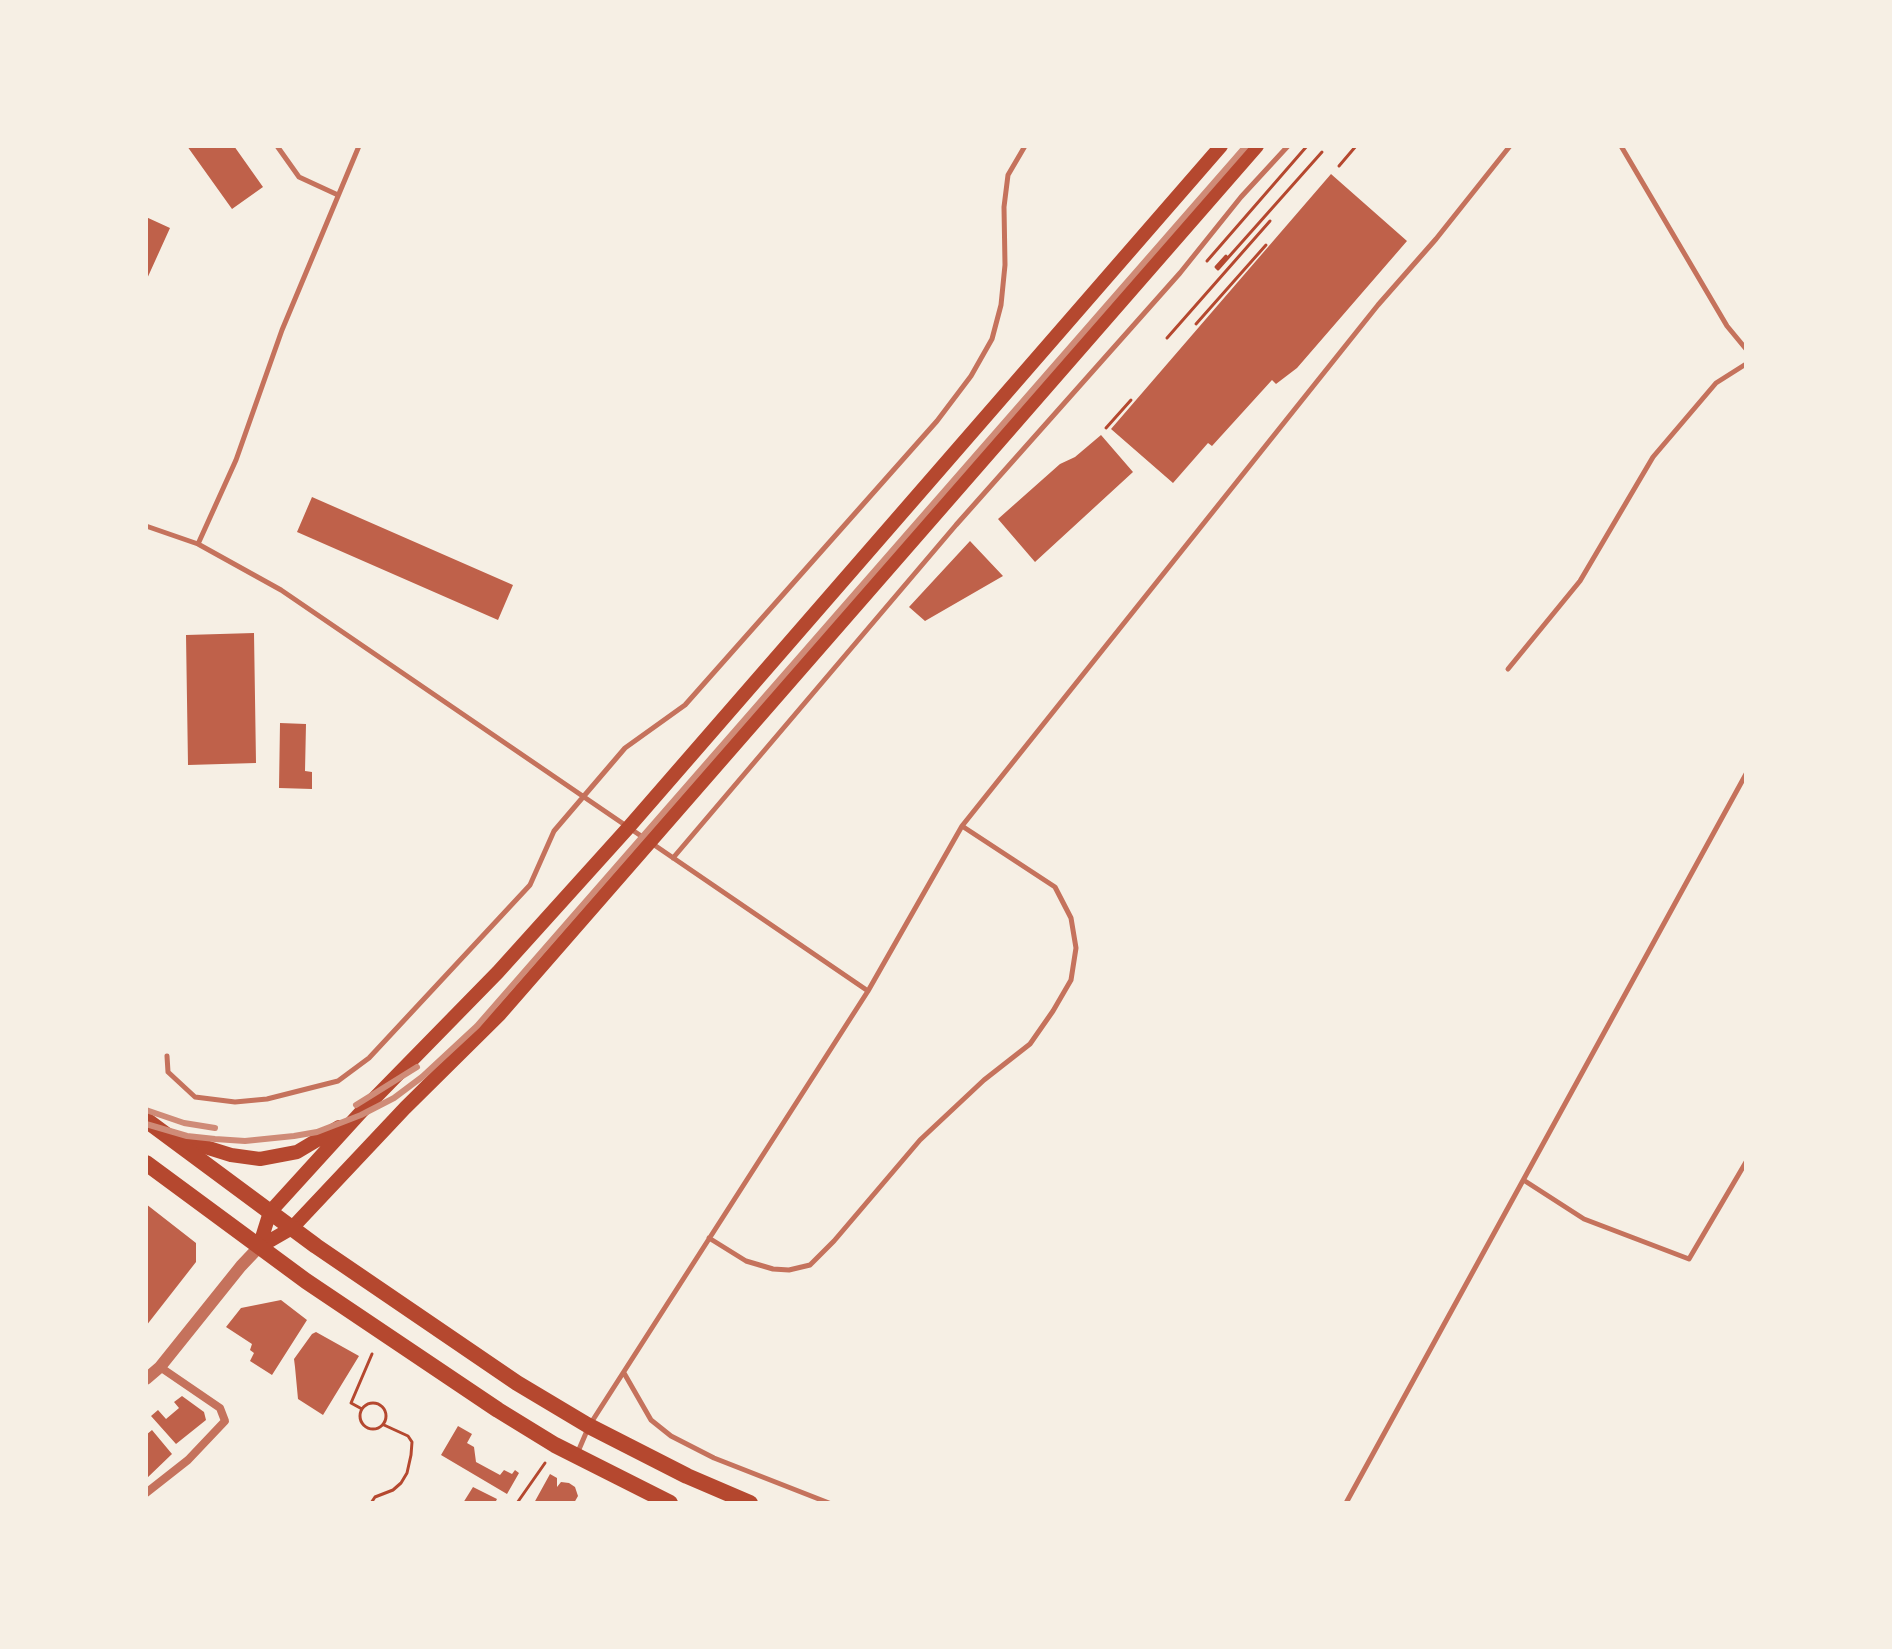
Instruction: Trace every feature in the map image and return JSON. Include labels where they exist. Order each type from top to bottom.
[{"type":"highway","points":[[146,1120],[292,1228],[431,1325],[589,1426],[687,1476],[750,1503]]},
{"type":"highway","points":[[146,1163],[400,1346],[532,1431],[670,1503]]},
{"type":"main road","points":[[259,1247],[270,1212],[362,1111],[498,972],[628,828],[1221,146]]},
{"type":"main road","points":[[259,1247],[292,1228],[405,1108],[500,1014],[1257,146]]},
{"type":"main road","points":[[167,1135],[231,1155],[271,1158],[310,1146],[362,1111]]},
{"type":"street","points":[[146,1379],[160,1367],[259,1247]]},
{"type":"street","points":[[146,1493],[188,1460],[225,1421],[220,1408],[160,1367]]},
{"type":"lane","points":[[277,146],[299,177],[338,195]]},
{"type":"lane","points":[[198,544],[236,460],[282,330],[359,146]]},
{"type":"lane","points":[[167,1056],[168,1072],[195,1097],[235,1102],[267,1099],[338,1081],[369,1058],[530,885],[554,831],[625,748],[685,705],[937,421],[971,376],[992,339],[1001,305],[1008,175],[1025,146]]},
{"type":"lane","points":[[673,858],[956,525],[1180,273],[1241,197],[1288,146]]},
{"type":"lane","points":[[576,1456],[589,1426],[868,991],[962,826],[1378,305],[1436,239],[1510,146]]},
{"type":"lane","points":[[1621,146],[1727,326],[1746,349]]},
{"type":"lane","points":[[1508,669],[1580,581],[1653,457],[1716,383],[1746,364]]},
{"type":"lane","points":[[146,526],[198,544],[281,590],[868,991]]},
{"type":"lane","points":[[1346,1503],[1746,774]]},
{"type":"lane","points":[[709,1238],[746,1261],[773,1269],[789,1270],[810,1265],[920,1140],[984,1080],[1030,1044],[1053,1011],[1071,980],[1076,948],[1071,918],[1055,887],[962,826]]},
{"type":"lane","points":[[1525,1181],[1584,1219],[1689,1259],[1746,1162]]},
{"type":"lane","points":[[624,1373],[651,1420],[671,1436],[714,1458],[829,1503]]},
{"type":"path","points":[[1207,261],[1307,146]]},
{"type":"path","points":[[1339,166],[1356,146]]},
{"type":"path","points":[[1226,256],[1216,267],[1218,269],[1322,152]]},
{"type":"path","points":[[1167,338],[1270,221]]},
{"type":"path","points":[[1196,324],[1266,245]]},
{"type":"path","points":[[1106,428],[1131,400]]},
{"type":"path","points":[[362,1409],[351,1403],[372,1354]]},
{"type":"path","points":[[369,1404],[381,1405],[387,1417],[384,1425],[372,1430],[364,1426],[360,1418],[362,1409],[369,1404]]},
{"type":"path","points":[[371,1503],[375,1497],[401,1483],[411,1455],[412,1442],[408,1436],[384,1425]]},
{"type":"path","points":[[517,1503],[545,1463]]},
{"type":"building","points":[[187,146],[234,146],[263,187],[232,209]]},
{"type":"building","points":[[1331,174],[1407,241],[1297,368],[1276,384],[1272,380],[1212,446],[1208,443],[1173,483],[1111,429]]},
{"type":"building","points":[[146,217],[170,228],[146,281]]},
{"type":"building","points":[[1101,435],[1133,472],[1035,562],[998,519],[1060,464],[1075,457]]},
{"type":"building","points":[[312,497],[513,585],[498,620],[297,532]]},
{"type":"building","points":[[970,541],[1003,576],[925,621],[909,607]]},
{"type":"building","points":[[254,633],[256,763],[188,765],[186,635]]},
{"type":"building","points":[[280,723],[306,724],[305,771],[312,772],[312,789],[279,788]]},
{"type":"building","points":[[146,1204],[196,1243],[196,1262],[146,1326]]},
{"type":"building","points":[[281,1300],[307,1320],[272,1375],[250,1361],[254,1353],[250,1350],[252,1344],[226,1327],[241,1308]]},
{"type":"building","points":[[316,1332],[359,1356],[323,1415],[298,1399],[294,1359]]},
{"type":"building","points":[[182,1396],[204,1412],[206,1420],[176,1444],[151,1416],[158,1410],[166,1419],[179,1408],[174,1402]]},
{"type":"building","points":[[458,1426],[472,1434],[467,1443],[474,1447],[476,1462],[500,1475],[504,1470],[519,1473],[507,1494],[441,1455]]},
{"type":"building","points":[[152,1430],[172,1454],[146,1479],[146,1435]]},
{"type":"building","points":[[550,1474],[557,1478],[557,1487],[561,1482],[575,1487],[578,1496],[574,1503],[534,1503]]},
{"type":"building","points":[[473,1487],[497,1499],[495,1503],[463,1503]]},
{"type":"railway","points":[[146,1124],[187,1136],[215,1139],[245,1141],[294,1136],[317,1132],[361,1115],[394,1098],[422,1077],[477,1026],[1246,146]]},
{"type":"railway","points":[[356,1105],[417,1067]]},
{"type":"railway","points":[[146,1110],[184,1123],[215,1128]]}]
